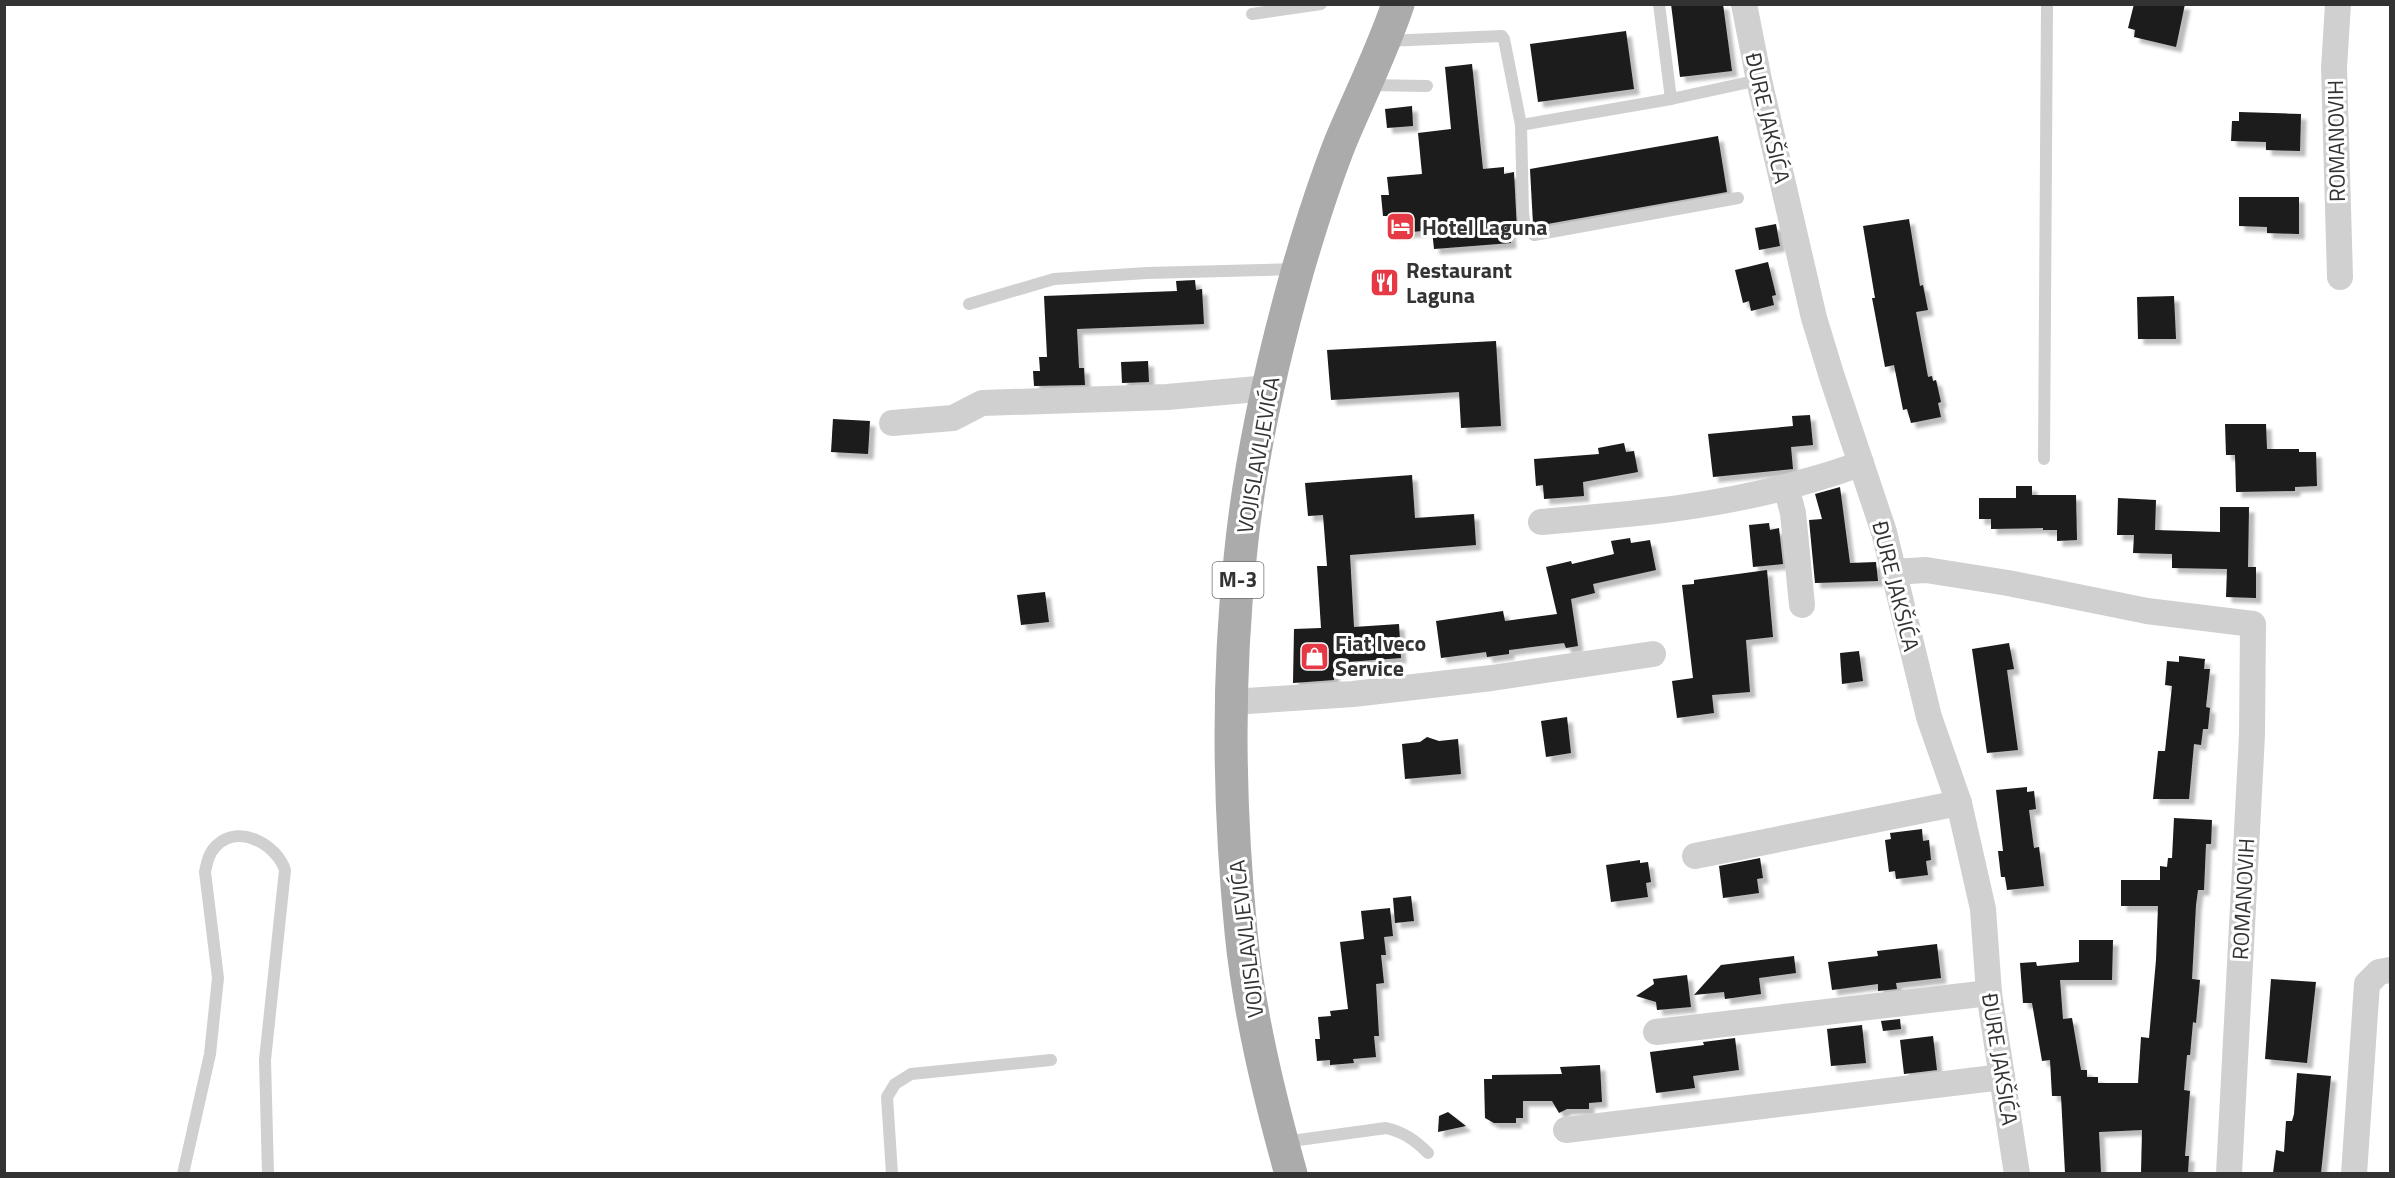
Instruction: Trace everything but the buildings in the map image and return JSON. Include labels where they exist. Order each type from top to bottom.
[{"type":"main road","name":"VOJISLAVLJEVIĆA","points":[[1284,1165],[1266,1079],[1241,934],[1233,825],[1232,702],[1240,558],[1269,388],[1298,269],[1339,145],[1386,41],[1398,4]]},
{"type":"street","name":"ĐURE JAKŠIĆA","points":[[1744,4],[1759,80],[1814,318],[1884,532],[1929,717],[1959,802],[1983,909],[1989,993],[2017,1173]]},
{"type":"street","name":"ROMANOVIH","points":[[2338,4],[2334,68],[2340,277]]},
{"type":"street","points":[[892,423],[953,418],[982,403],[1167,397],[1269,388]]},
{"type":"street","points":[[1541,522],[1684,509],[1753,497],[1861,463]]},
{"type":"street","points":[[1786,487],[1793,513],[1803,605]]},
{"type":"street","name":"ROMANOVIH","points":[[1893,572],[1926,570],[2008,582],[2147,611],[2253,624],[2252,735],[2229,1173]]},
{"type":"street","points":[[1232,702],[1353,694],[1469,681],[1653,654]]},
{"type":"street","points":[[1695,856],[1959,802]]},
{"type":"street","points":[[2355,1173],[2367,984],[2379,972],[2390,969]]},
{"type":"street","points":[[1656,1032],[1989,993]]},
{"type":"street","points":[[1566,1130],[2002,1077]]},
{"type":"lane","points":[[1252,14],[1321,4]]},
{"type":"lane","points":[[1659,4],[1671,99]]},
{"type":"lane","points":[[2044,459],[2048,4]]},
{"type":"lane","points":[[1386,41],[1502,36],[1521,125],[1522,213],[1526,228],[1534,235],[1738,198]]},
{"type":"lane","points":[[1521,125],[1671,99],[1759,80]]},
{"type":"lane","points":[[1366,85],[1427,86]]},
{"type":"lane","points":[[969,304],[1054,279],[1147,273],[1298,269]]},
{"type":"lane","points":[[183,1173],[210,1054],[218,978],[205,872],[208,858],[215,846],[237,837],[262,842],[281,859],[285,870],[265,1060],[268,1173]]},
{"type":"lane","points":[[892,1173],[887,1097],[895,1084],[910,1074],[1052,1060]]},
{"type":"lane","points":[[1284,1165],[1386,1128],[1400,1131],[1428,1153]]},
{"type":"place","name":"Hotel Laguna","points":[[1401,227]]},
{"type":"place","name":"Restaurant Laguna","points":[[1385,283]]},
{"type":"place","name":"Fiat Iveco Service","points":[[1314,656]]}]
